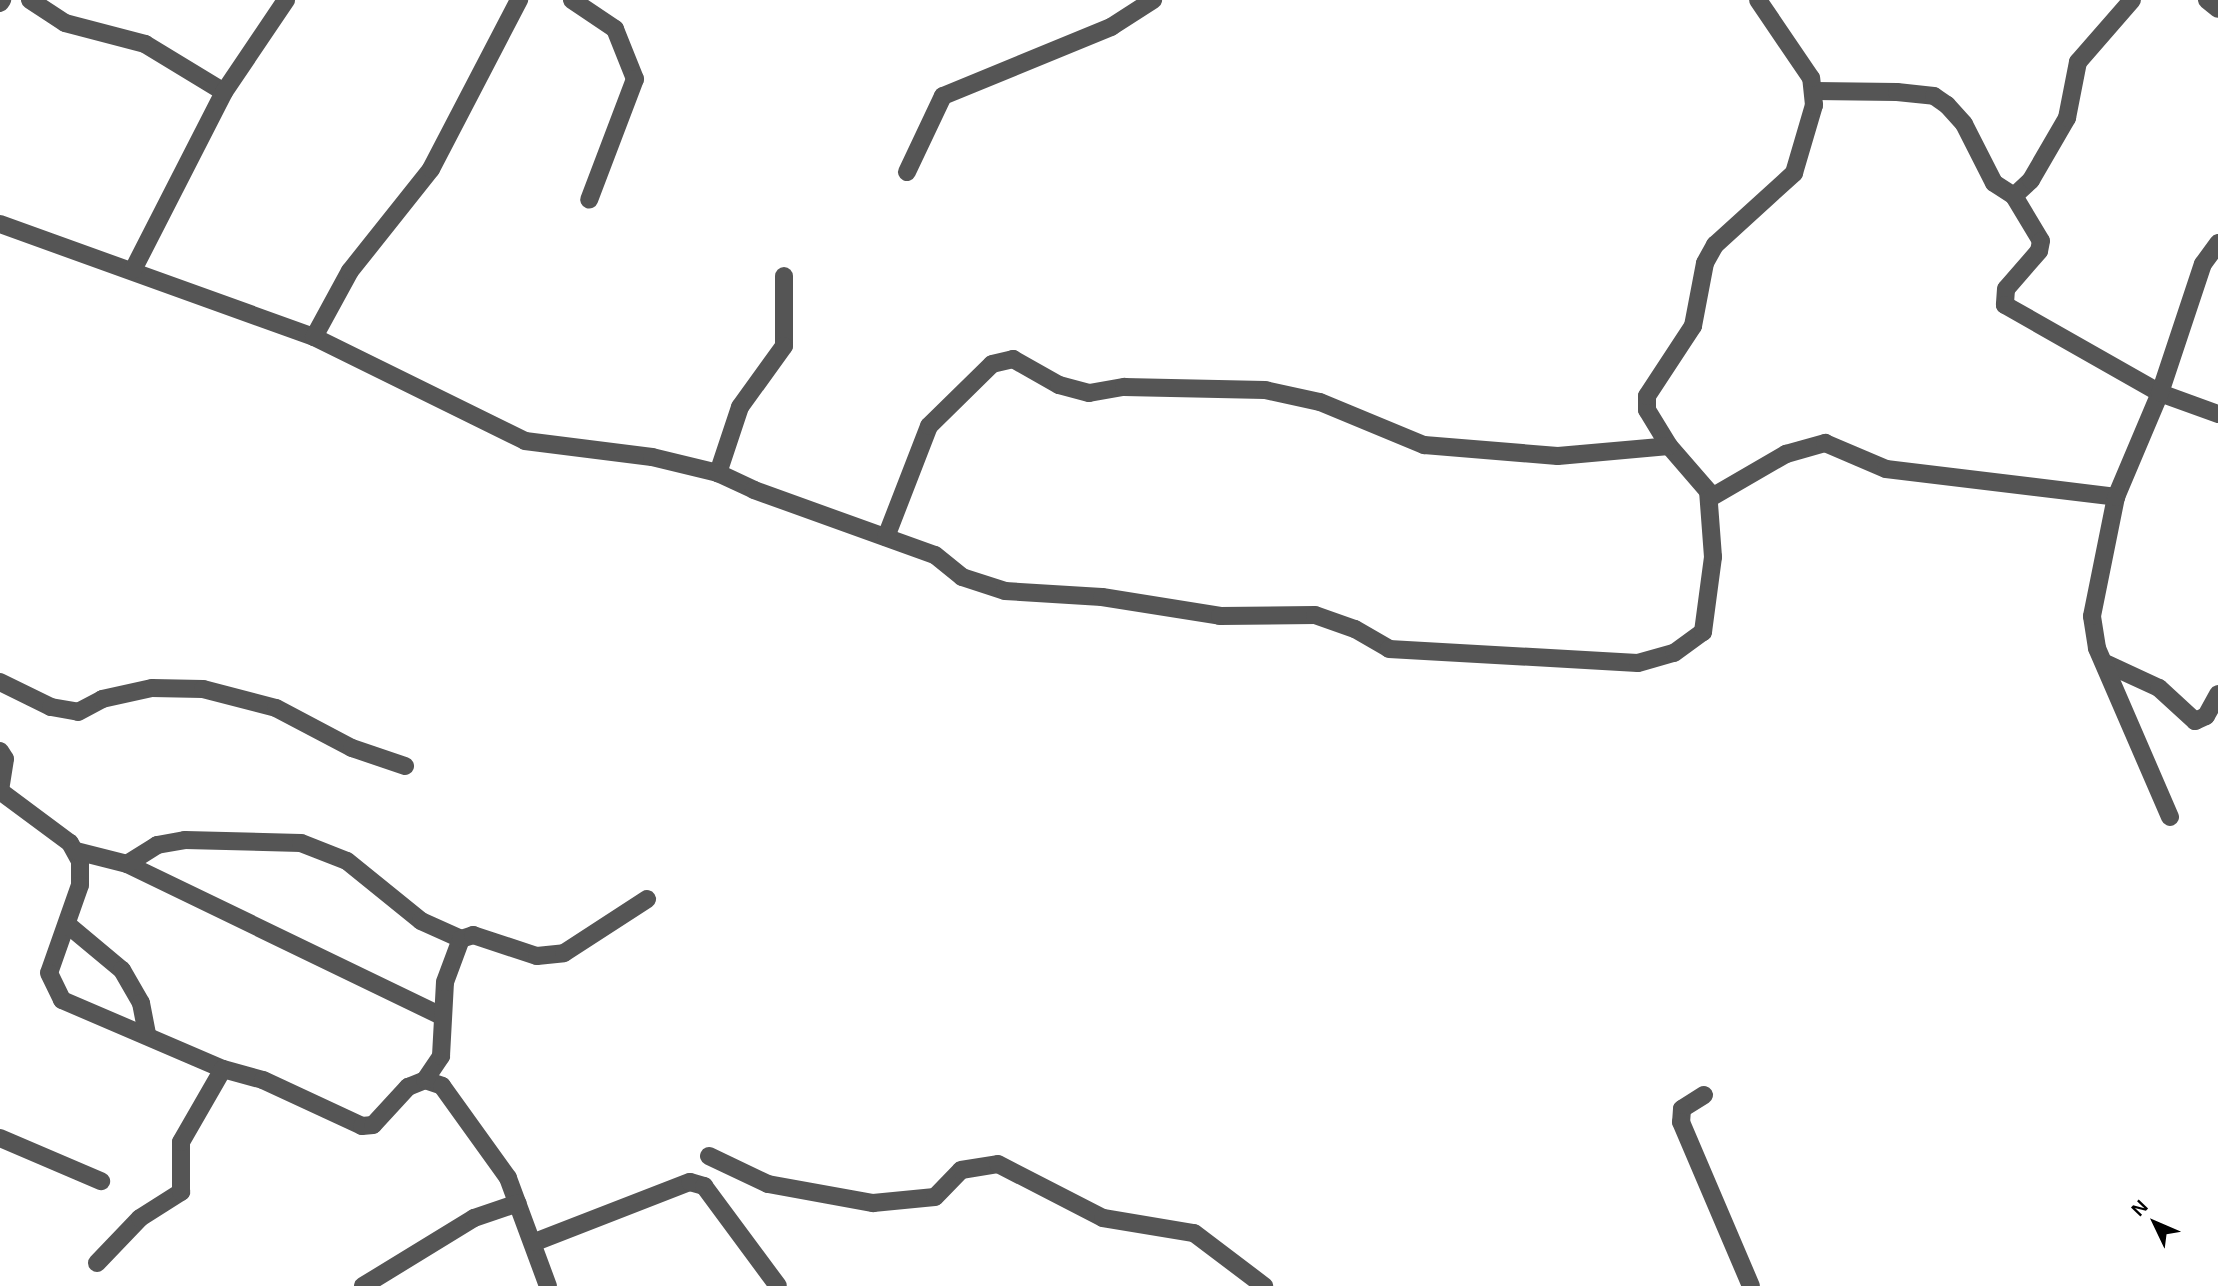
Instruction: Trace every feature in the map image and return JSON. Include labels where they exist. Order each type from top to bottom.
[{"type":"street","points":[[30,0],[65,23],[145,44],[224,92]]},
{"type":"street","points":[[133,270],[224,92],[286,0]]},
{"type":"street","points":[[314,337],[350,271],[431,169],[519,0]]},
{"type":"street","points":[[572,0],[615,29],[635,79],[589,200]]},
{"type":"street","points":[[907,172],[943,96],[1111,27],[1153,0]]},
{"type":"street","points":[[0,224],[314,337],[525,442],[652,457],[718,473],[840,524],[934,555],[962,577],[1004,591],[1102,597],[1220,616],[1315,615],[1355,629],[1389,649],[1639,663],[1674,653],[1703,632],[1711,599],[1710,498],[1669,446],[1647,410],[1647,396],[1693,326],[1705,263],[1715,245],[1797,167],[1815,91],[1758,0]]},
{"type":"street","points":[[2014,196],[2031,180],[2067,118],[2078,62],[2132,0]]},
{"type":"street","points":[[2207,0],[2218,9]]},
{"type":"street","points":[[1815,91],[1934,96],[1964,124],[1994,183],[2014,196],[2041,245],[2006,289],[2006,305],[2160,393],[2218,414]]},
{"type":"street","points":[[2170,817],[2108,664],[2096,648],[2092,616],[2116,497],[2160,393],[2203,264],[2218,243]]},
{"type":"street","points":[[718,473],[740,407],[784,345],[784,276]]},
{"type":"street","points":[[886,537],[929,426],[992,364],[1013,359],[1059,385],[1089,393],[1124,387],[1265,390],[1320,402],[1423,445],[1558,456],[1669,446]]},
{"type":"street","points":[[1710,498],[1786,454],[1825,443],[1886,469],[2116,497]]},
{"type":"street","points":[[2108,664],[2159,688],[2194,721],[2206,716],[2218,694]]},
{"type":"street","points":[[0,682],[51,707],[78,712],[102,699],[152,688],[203,688],[276,708],[352,748],[405,766]]},
{"type":"street","points":[[0,751],[5,759],[0,791],[76,851],[127,864],[441,1016]]},
{"type":"street","points":[[127,864],[157,845],[185,841],[301,843],[347,861],[421,921],[461,939]]},
{"type":"street","points":[[76,851],[80,885],[49,973],[52,989],[62,1000],[147,1033],[223,1069],[263,1080],[362,1126],[373,1125],[394,1100],[425,1080],[441,1056],[441,1016],[450,957],[461,939],[473,935],[537,956],[564,953],[647,899]]},
{"type":"street","points":[[68,925],[122,970],[141,1003],[147,1033]]},
{"type":"street","points":[[97,1264],[140,1218],[181,1192],[181,1142],[223,1069]]},
{"type":"street","points":[[425,1080],[454,1098],[518,1203],[548,1286]]},
{"type":"street","points":[[1704,1095],[1682,1109],[1681,1122],[1751,1286]]},
{"type":"street","points":[[0,1138],[101,1181]]},
{"type":"street","points":[[709,1156],[768,1184],[873,1203],[935,1196],[961,1170],[998,1164],[1103,1218],[1194,1233],[1264,1286]]},
{"type":"street","points":[[534,1242],[690,1182],[704,1186],[778,1286]]},
{"type":"street","points":[[363,1286],[474,1219],[518,1203]]}]
